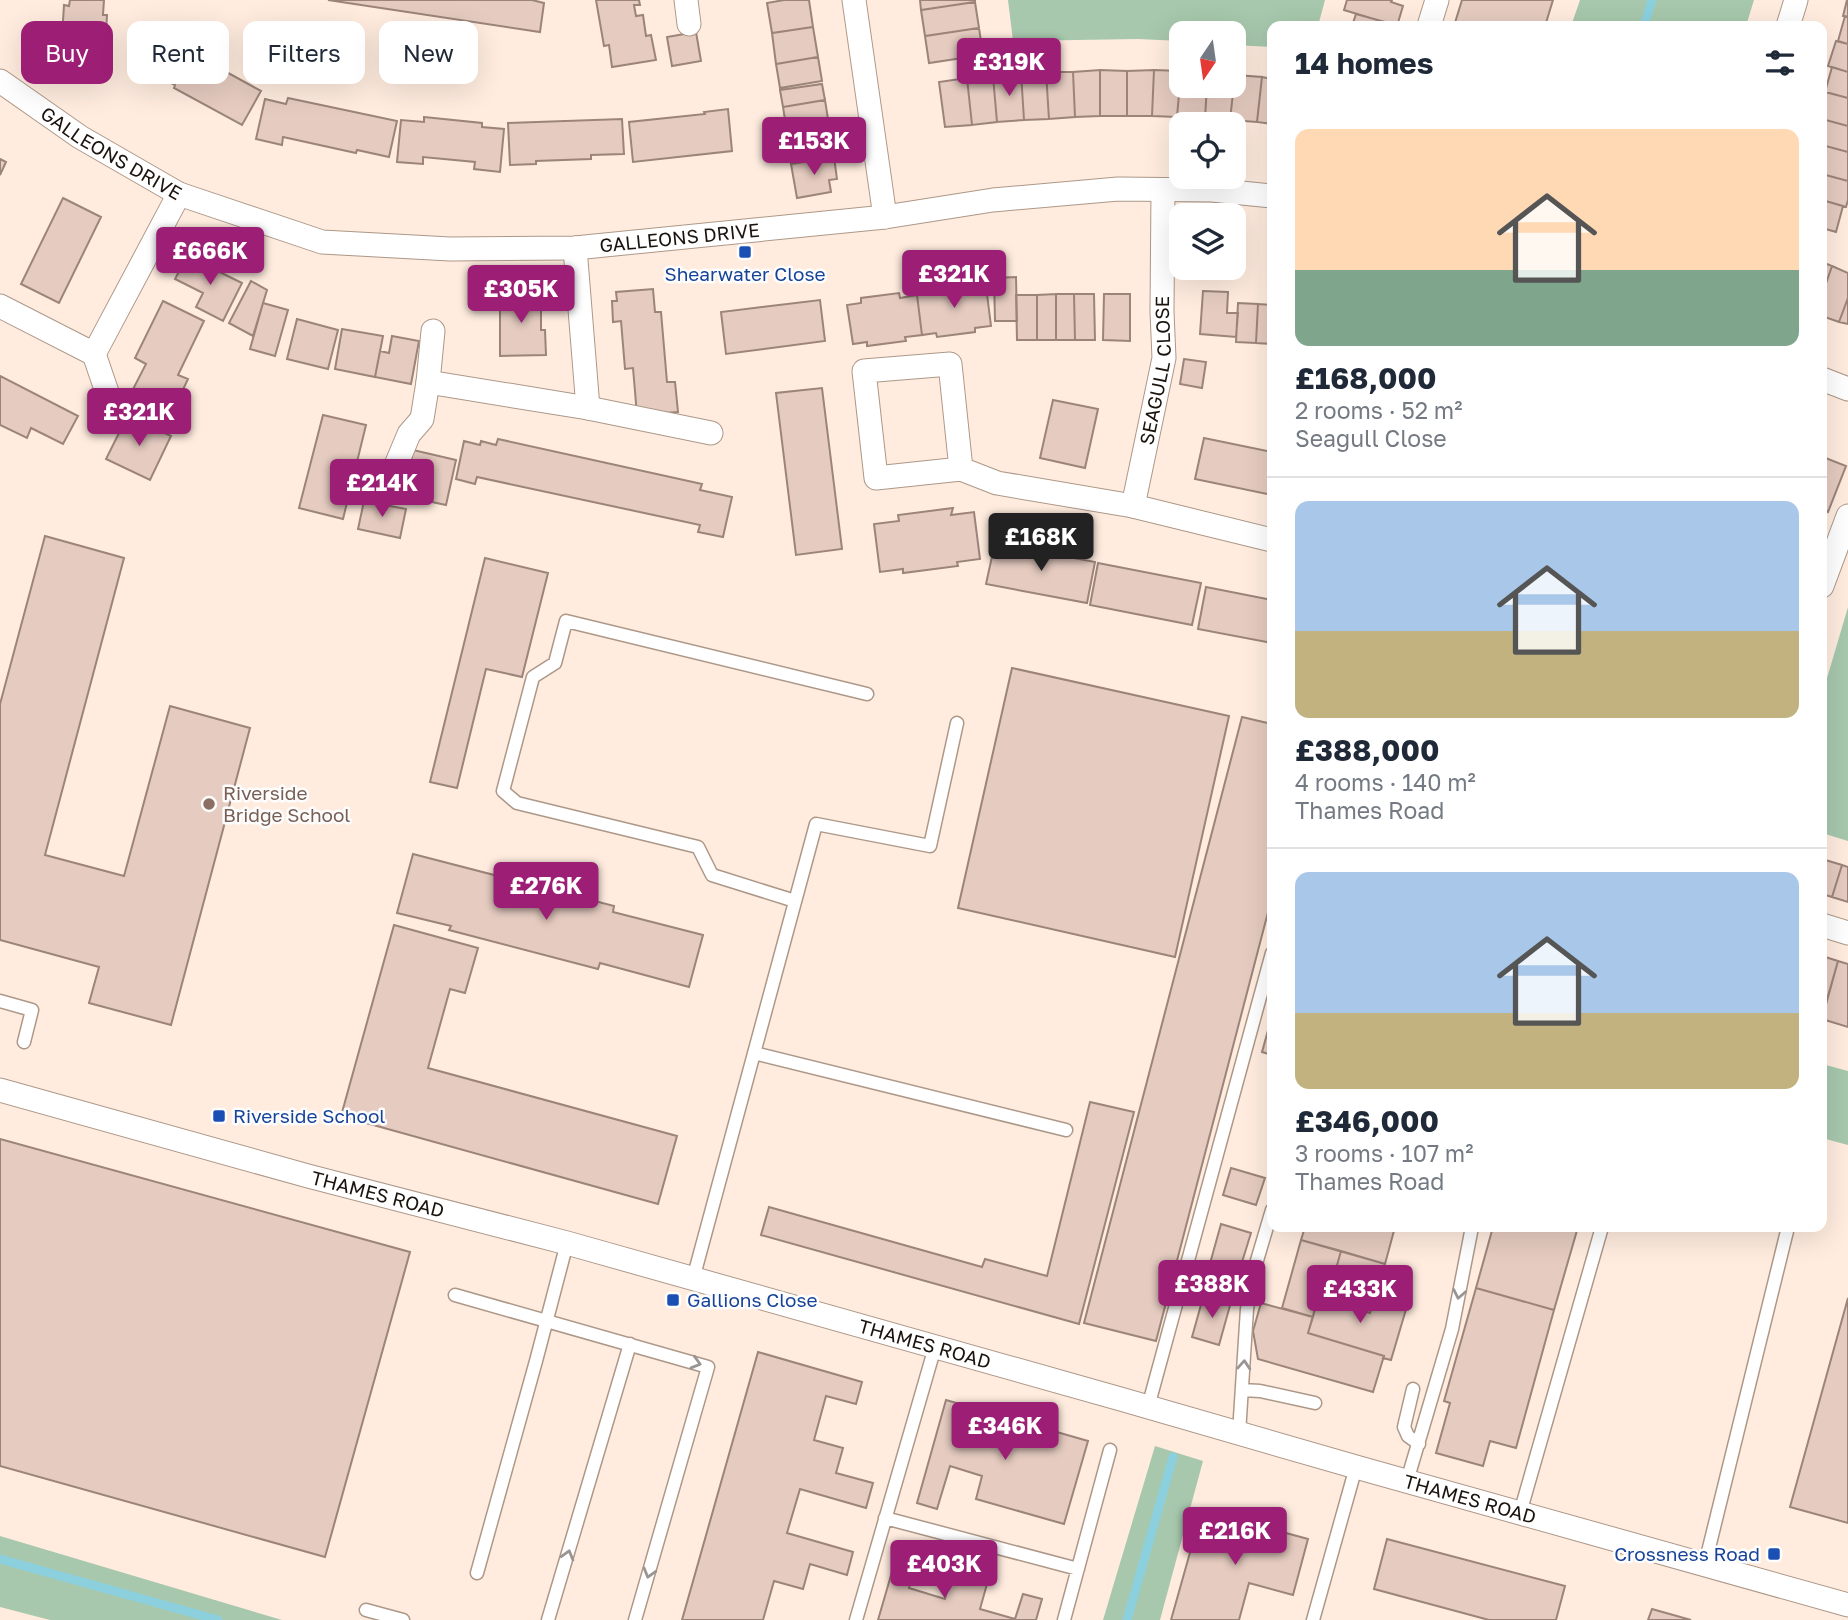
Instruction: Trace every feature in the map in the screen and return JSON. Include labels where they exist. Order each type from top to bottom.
[{"type":"street","points":[[686,0],[689,24]]},
{"type":"street","points":[[854,0],[885,217]]},
{"type":"street","points":[[1431,21],[1437,0]]},
{"type":"street","points":[[1790,21],[1796,0]]},
{"type":"street","name":"GALLEONS DRIVE","points":[[0,81],[80,137],[178,194],[322,242],[450,249],[575,248],[885,217],[993,200],[1118,189],[1212,190],[1267,196]]},
{"type":"street","name":"SEAGULL CLOSE","points":[[1133,506],[1164,358],[1163,190]]},
{"type":"street","points":[[94,354],[178,194]]},
{"type":"street","points":[[575,248],[588,408]]},
{"type":"street","points":[[0,306],[94,354],[107,392]]},
{"type":"street","points":[[391,477],[409,433],[422,418],[433,331]]},
{"type":"street","points":[[961,469],[950,364],[864,371],[876,478],[961,469],[997,483],[1133,506],[1267,539]]},
{"type":"street","points":[[1827,381],[1848,389]]},
{"type":"street","points":[[428,383],[588,408],[711,433]]},
{"type":"street","points":[[1827,573],[1848,516]]},
{"type":"street","points":[[1827,927],[1848,933]]},
{"type":"street","name":"THAMES ROAD","points":[[0,1090],[308,1176],[567,1243],[1848,1605]]},
{"type":"lane","points":[[795,901],[712,875],[698,847],[517,803],[503,792],[533,677],[555,663],[566,621],[867,694]]},
{"type":"lane","points":[[693,1279],[816,824],[930,846],[957,723]]},
{"type":"lane","points":[[1148,1407],[1267,971]]},
{"type":"lane","points":[[0,1001],[32,1010],[24,1042]]},
{"type":"lane","points":[[754,1053],[1066,1129]]},
{"type":"lane","points":[[1239,1433],[1249,1297],[1267,1227]]},
{"type":"lane","points":[[1407,1481],[1452,1329],[1471,1232]]},
{"type":"lane","points":[[1520,1513],[1601,1232]]},
{"type":"lane","points":[[1705,1564],[1787,1232]]},
{"type":"lane","points":[[477,1573],[567,1243]]},
{"type":"lane","points":[[455,1295],[708,1367],[635,1620]]},
{"type":"lane","points":[[548,1620],[630,1344]]},
{"type":"lane","points":[[856,1620],[935,1347]]},
{"type":"lane","points":[[1242,1390],[1260,1391],[1315,1403]]},
{"type":"lane","points":[[1413,1390],[1404,1427],[1408,1436],[1419,1444]]},
{"type":"lane","points":[[1064,1620],[1110,1450]]},
{"type":"lane","points":[[1312,1620],[1356,1467]]},
{"type":"lane","points":[[886,1518],[1078,1569]]},
{"type":"lane","points":[[366,1610],[403,1620]]},
{"type":"green space","points":[[1008,0],[1325,0],[1319,21],[1267,21],[1267,47],[1246,46],[1246,21],[1169,21],[1169,40],[1013,41]]},
{"type":"green space","points":[[1580,0],[1754,0],[1748,21],[1573,21]]},
{"type":"green space","points":[[1848,607],[1848,841],[1827,835],[1827,678]]},
{"type":"green space","points":[[1827,1065],[1848,1071],[1848,1145],[1827,1139]]},
{"type":"green space","points":[[1155,1446],[1203,1461],[1160,1620],[1103,1620]]},
{"type":"green space","points":[[0,1536],[282,1620],[50,1620],[0,1607]]},
{"type":"building","points":[[70,0],[104,0],[103,15],[107,15],[107,21],[63,21],[64,5],[69,6]]},
{"type":"building","points":[[328,0],[532,0],[544,3],[540,32]]},
{"type":"building","points":[[596,0],[639,0],[640,5],[634,5],[636,16],[643,15],[646,36],[651,35],[656,60],[612,67],[609,45],[604,46]]},
{"type":"building","points":[[809,0],[813,27],[772,33],[767,3]]},
{"type":"building","points":[[920,0],[975,0],[975,2],[921,10]]},
{"type":"building","points":[[1347,0],[1392,0],[1391,2],[1403,6],[1398,21],[1380,21],[1344,10]]},
{"type":"building","points":[[1462,0],[1553,0],[1547,21],[1456,21]]},
{"type":"building","points":[[1848,0],[1848,17],[1843,16]]},
{"type":"building","points":[[975,2],[979,28],[925,36],[921,10]]},
{"type":"building","points":[[1356,14],[1381,21],[1354,21]]},
{"type":"building","points":[[1845,16],[1848,17],[1848,44],[1838,41]]},
{"type":"building","points":[[813,27],[818,57],[776,64],[772,33]]},
{"type":"building","points":[[979,28],[983,55],[929,63],[925,36]]},
{"type":"building","points":[[696,32],[701,61],[672,66],[667,37]]},
{"type":"building","points":[[1836,41],[1848,44],[1848,72],[1828,66]]},
{"type":"building","points":[[818,57],[822,81],[780,88],[776,64]]},
{"type":"building","points":[[1832,67],[1848,72],[1848,98],[1827,93]]},
{"type":"building","points":[[1100,70],[1100,116],[1075,117],[1073,72]]},
{"type":"building","points":[[1100,70],[1127,71],[1127,116],[1100,116]]},
{"type":"building","points":[[1154,70],[1152,116],[1127,116],[1127,71]]},
{"type":"building","points":[[1154,70],[1169,71],[1169,98],[1179,98],[1177,112],[1169,112],[1169,117],[1152,116]]},
{"type":"building","points":[[1046,72],[1049,119],[1024,120],[1021,73]]},
{"type":"building","points":[[1046,72],[1073,72],[1075,117],[1049,119]]},
{"type":"building","points":[[229,73],[243,81],[243,84],[261,91],[242,125],[174,88],[173,84],[229,84]]},
{"type":"building","points":[[1021,73],[1024,120],[997,122],[993,76]]},
{"type":"building","points":[[993,76],[997,122],[972,125],[967,78]]},
{"type":"building","points":[[1246,76],[1262,77],[1257,122],[1246,121],[1246,112],[1231,112],[1232,98],[1246,98]]},
{"type":"building","points":[[1262,77],[1267,78],[1267,123],[1257,122]]},
{"type":"building","points":[[967,78],[972,125],[945,127],[939,82]]},
{"type":"building","points":[[822,84],[825,100],[783,107],[780,90]]},
{"type":"building","points":[[1827,92],[1848,98],[1848,126],[1827,120]]},
{"type":"building","points":[[288,98],[397,121],[389,157],[357,150],[356,153],[283,137],[282,145],[256,139],[265,99],[286,104]]},
{"type":"building","points":[[1179,98],[1206,98],[1205,112],[1177,112]]},
{"type":"building","points":[[1206,98],[1233,98],[1231,112],[1205,112]]},
{"type":"building","points":[[825,100],[828,119],[786,126],[783,107]]},
{"type":"building","points":[[728,109],[732,151],[633,162],[629,122]]},
{"type":"building","points":[[424,117],[482,123],[482,127],[504,129],[500,172],[474,169],[475,162],[423,157],[423,164],[397,162],[401,120],[424,122]]},
{"type":"building","points":[[622,119],[624,154],[591,155],[591,159],[510,165],[508,123]]},
{"type":"building","points":[[828,119],[831,138],[789,145],[786,126]]},
{"type":"building","points":[[1827,120],[1848,126],[1848,152],[1827,146]]},
{"type":"building","points":[[831,138],[834,157],[791,164],[789,145]]},
{"type":"building","points":[[1827,146],[1848,152],[1848,181],[1827,175]]},
{"type":"building","points":[[834,157],[837,179],[829,180],[831,192],[797,198],[791,164]]},
{"type":"building","points":[[0,159],[6,162],[0,175]]},
{"type":"building","points":[[1827,175],[1848,181],[1846,207],[1827,201]]},
{"type":"building","points":[[63,198],[101,217],[59,303],[21,284]]},
{"type":"building","points":[[1827,201],[1843,206],[1836,232],[1827,229]]},
{"type":"building","points":[[187,256],[242,283],[223,321],[196,307],[203,293],[175,279]]},
{"type":"building","points":[[1827,264],[1832,266],[1827,280]]},
{"type":"building","points":[[1832,266],[1848,273],[1848,298],[1839,322],[1827,318],[1827,280]]},
{"type":"building","points":[[1016,277],[1017,321],[995,321],[994,278]]},
{"type":"building","points":[[251,281],[267,290],[253,336],[229,323]]},
{"type":"building","points":[[969,284],[969,288],[986,286],[991,326],[975,328],[975,332],[937,337],[936,333],[922,335],[917,295],[931,293],[930,289]]},
{"type":"building","points":[[653,289],[655,312],[661,312],[667,382],[675,382],[678,412],[637,415],[633,368],[625,369],[621,321],[613,322],[612,301],[617,301],[616,292]]},
{"type":"building","points":[[1203,291],[1228,292],[1227,313],[1238,313],[1236,337],[1200,334]]},
{"type":"building","points":[[541,292],[541,330],[545,330],[546,355],[500,356],[500,293]]},
{"type":"building","points":[[899,293],[900,298],[917,295],[922,335],[905,337],[906,341],[867,346],[867,342],[853,344],[847,305],[861,303],[861,298]]},
{"type":"building","points":[[1056,294],[1056,340],[1037,340],[1037,295]]},
{"type":"building","points":[[1056,294],[1074,294],[1075,340],[1056,340]]},
{"type":"building","points":[[1074,294],[1094,294],[1095,340],[1075,340]]},
{"type":"building","points":[[1104,294],[1130,294],[1130,341],[1103,340]]},
{"type":"building","points":[[1016,295],[1037,295],[1037,340],[1017,340]]},
{"type":"building","points":[[1848,298],[1848,324],[1839,322]]},
{"type":"building","points":[[820,300],[825,341],[726,354],[721,312]]},
{"type":"building","points":[[163,301],[204,321],[178,375],[188,379],[170,417],[129,397],[146,364],[135,358]]},
{"type":"building","points":[[263,303],[288,310],[275,356],[250,349]]},
{"type":"building","points":[[1238,303],[1258,304],[1256,343],[1236,342]]},
{"type":"building","points":[[1258,304],[1267,305],[1267,344],[1256,343]]},
{"type":"building","points":[[297,319],[338,330],[328,369],[287,359]]},
{"type":"building","points":[[342,329],[383,336],[375,377],[335,369]]},
{"type":"building","points":[[392,336],[419,341],[411,384],[375,377],[380,351],[389,353]]},
{"type":"building","points":[[1184,359],[1206,362],[1202,388],[1180,384]]},
{"type":"building","points":[[0,376],[78,416],[63,444],[31,428],[27,438],[0,425]]},
{"type":"building","points":[[822,388],[842,549],[796,555],[776,393]]},
{"type":"building","points":[[1053,400],[1098,409],[1085,468],[1040,458]]},
{"type":"building","points":[[128,415],[171,436],[150,480],[106,459]]},
{"type":"building","points":[[323,415],[366,425],[343,519],[299,508]]},
{"type":"building","points":[[1204,438],[1267,451],[1267,494],[1195,479]]},
{"type":"building","points":[[498,439],[702,484],[700,490],[732,497],[723,537],[698,532],[700,525],[477,477],[475,484],[456,479],[464,441],[480,445],[481,441],[496,445]]},
{"type":"building","points":[[413,450],[456,460],[446,505],[404,496]]},
{"type":"building","points":[[1827,459],[1846,466],[1827,512]]},
{"type":"building","points":[[364,501],[406,509],[400,538],[358,529]]},
{"type":"building","points":[[953,508],[951,515],[974,512],[980,559],[957,562],[958,566],[903,573],[903,569],[880,572],[874,524],[899,521],[898,515]]},
{"type":"building","points":[[45,536],[124,558],[45,855],[124,876],[170,706],[250,728],[171,1025],[89,1003],[99,967],[0,940],[0,704]]},
{"type":"building","points":[[995,543],[1095,562],[1087,603],[986,584]]},
{"type":"building","points":[[485,558],[548,573],[522,677],[486,669],[457,788],[430,782]]},
{"type":"building","points":[[1098,563],[1201,583],[1192,625],[1090,605]]},
{"type":"building","points":[[1206,587],[1267,599],[1267,642],[1198,629]]},
{"type":"building","points":[[1012,668],[1229,716],[1175,957],[958,908]]},
{"type":"building","points":[[1242,717],[1267,723],[1267,916],[1156,1341],[1084,1323]]},
{"type":"building","points":[[413,854],[614,906],[613,912],[703,935],[689,987],[600,963],[598,969],[449,930],[451,926],[397,913]]},
{"type":"building","points":[[1827,860],[1842,865],[1832,897],[1827,896]]},
{"type":"building","points":[[1842,865],[1848,867],[1848,902],[1832,897]]},
{"type":"building","points":[[394,925],[478,948],[465,993],[450,989],[428,1068],[677,1136],[658,1204],[341,1116]]},
{"type":"building","points":[[1827,958],[1838,961],[1827,1000]]},
{"type":"building","points":[[1838,961],[1848,964],[1848,1027],[1827,1021],[1827,1001]]},
{"type":"building","points":[[1267,1034],[1267,1054],[1262,1052]]},
{"type":"building","points":[[1090,1102],[1134,1112],[1079,1324],[761,1235],[769,1207],[982,1267],[985,1259],[1047,1276]]},
{"type":"building","points":[[0,1139],[410,1252],[325,1557],[0,1466]]},
{"type":"building","points":[[1231,1168],[1265,1178],[1256,1205],[1223,1195]]},
{"type":"building","points":[[1221,1224],[1251,1233],[1238,1275],[1209,1267]]},
{"type":"building","points":[[1303,1232],[1394,1232],[1385,1264],[1301,1240]]},
{"type":"building","points":[[1492,1232],[1577,1232],[1554,1310],[1476,1288]]},
{"type":"building","points":[[1301,1240],[1341,1251],[1327,1301],[1318,1298],[1313,1317],[1282,1308]]},
{"type":"building","points":[[1341,1251],[1385,1264],[1370,1313],[1327,1301]]},
{"type":"building","points":[[1476,1288],[1554,1310],[1516,1448],[1490,1441],[1483,1466],[1436,1453],[1450,1403],[1444,1401]]},
{"type":"building","points":[[1204,1294],[1231,1302],[1219,1345],[1192,1337]]},
{"type":"building","points":[[1375,1296],[1407,1306],[1391,1360],[1308,1333],[1318,1298],[1370,1313]]},
{"type":"building","points":[[1848,1298],[1848,1523],[1790,1507]]},
{"type":"building","points":[[1261,1303],[1313,1317],[1308,1333],[1384,1356],[1373,1392],[1258,1359],[1253,1331]]},
{"type":"building","points":[[758,1352],[862,1382],[856,1404],[826,1396],[814,1440],[843,1448],[836,1473],[873,1483],[866,1508],[800,1489],[787,1533],[853,1552],[847,1575],[810,1564],[803,1589],[774,1581],[763,1620],[682,1620]]},
{"type":"building","points":[[946,1400],[1088,1441],[1064,1524],[976,1499],[982,1476],[950,1466],[937,1509],[917,1503]]},
{"type":"building","points":[[1202,1510],[1308,1539],[1293,1595],[1249,1583],[1239,1620],[1171,1620]]},
{"type":"building","points":[[1387,1539],[1565,1586],[1556,1620],[1489,1620],[1374,1589]]},
{"type":"building","points":[[896,1558],[915,1564],[909,1588],[945,1599],[952,1574],[987,1584],[980,1609],[1015,1619],[1023,1594],[1042,1599],[1036,1620],[878,1620]]},
{"type":"building","points":[[1652,1609],[1691,1620],[1648,1620]]},
{"type":"waterway","points":[[1646,21],[1652,0]]},
{"type":"waterway","points":[[1127,1620],[1173,1457]]},
{"type":"waterway","points":[[0,1559],[218,1620]]},
{"type":"place","name":"Shearwater Close","points":[[745,252]]},
{"type":"place","name":"Riverside Bridge School","points":[[209,804]]},
{"type":"place","name":"Riverside School","points":[[219,1116]]},
{"type":"place","name":"Gallions Close","points":[[673,1300]]},
{"type":"place","name":"Crossness Road","points":[[1774,1554]]}]
